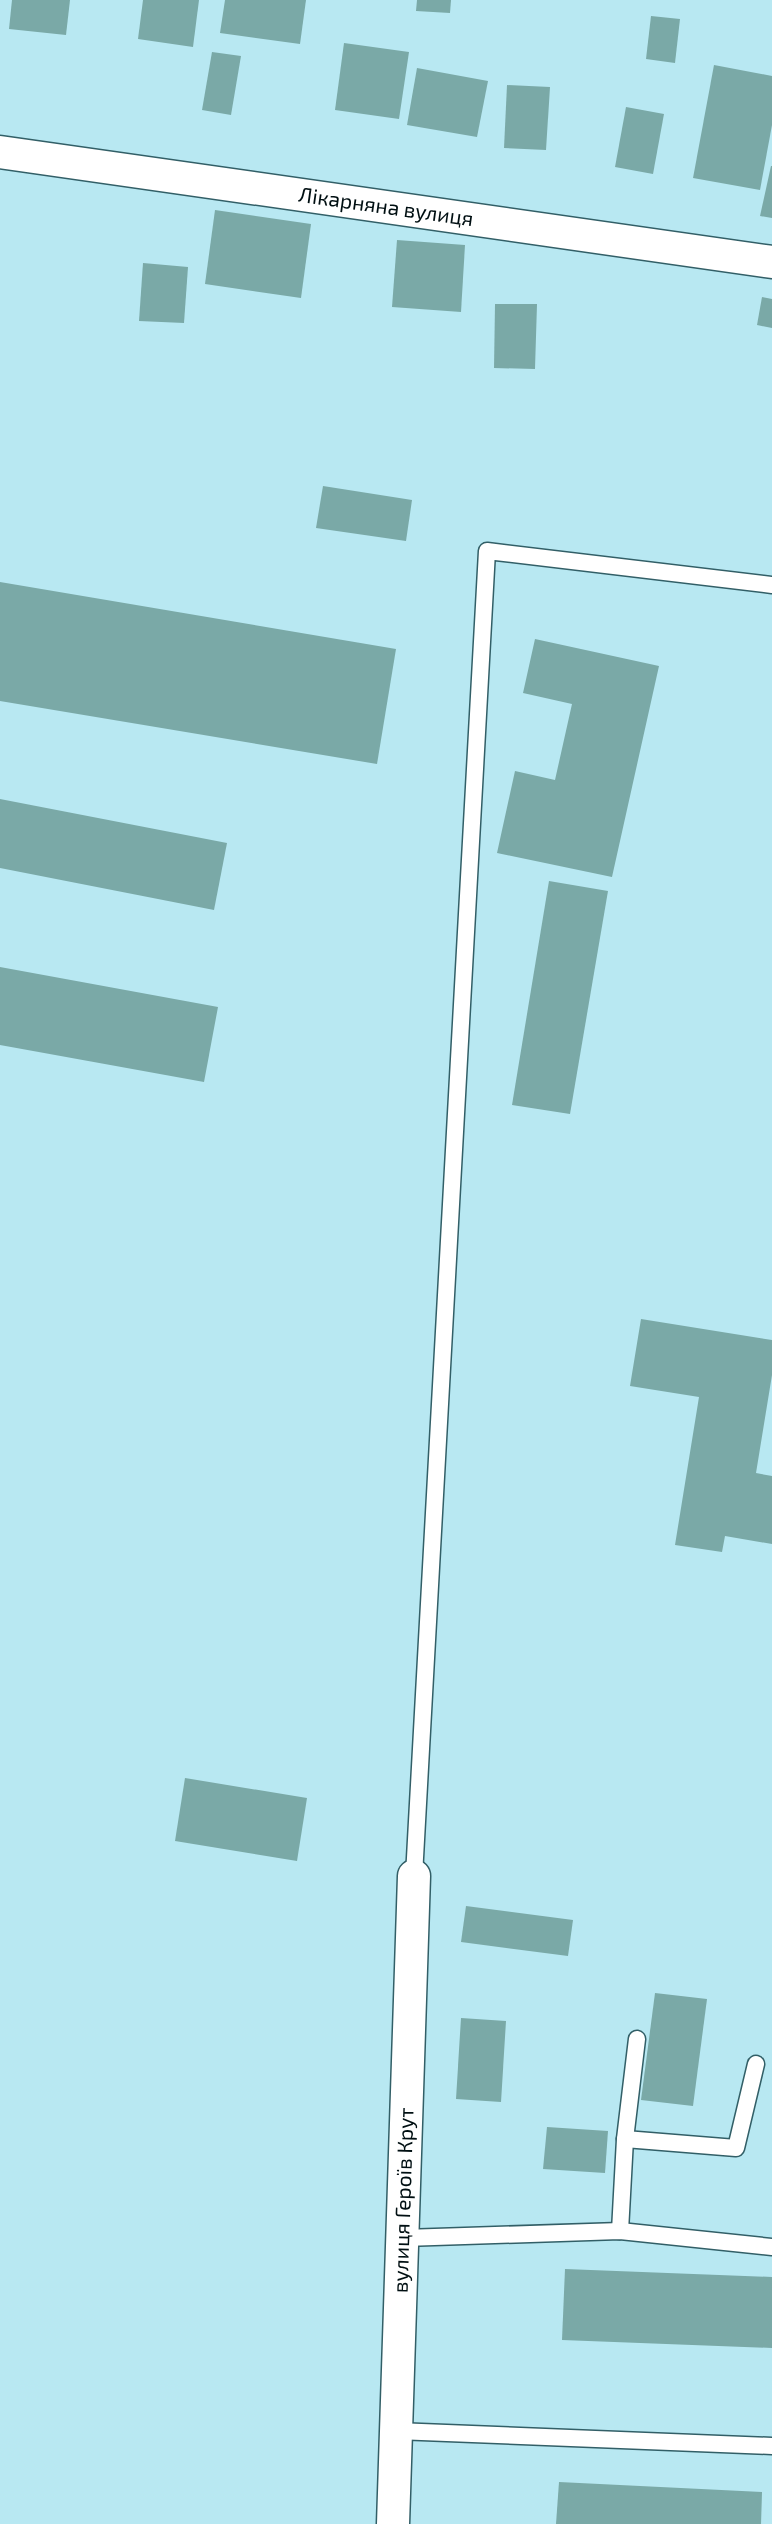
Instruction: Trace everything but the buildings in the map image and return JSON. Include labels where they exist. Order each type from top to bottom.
[{"type":"street","name":"Лікарняна вулиця","points":[[0,152],[772,262]]},
{"type":"street","name":"вулиця Героїв Крут","points":[[393,2524],[414,1876]]},
{"type":"lane","points":[[414,1876],[487,551],[772,585]]},
{"type":"lane","points":[[620,2231],[625,2139],[637,2039]]},
{"type":"lane","points":[[625,2139],[736,2148],[756,2064]]},
{"type":"lane","points":[[404,2238],[620,2231],[772,2247]]},
{"type":"lane","points":[[396,2431],[772,2446]]}]
